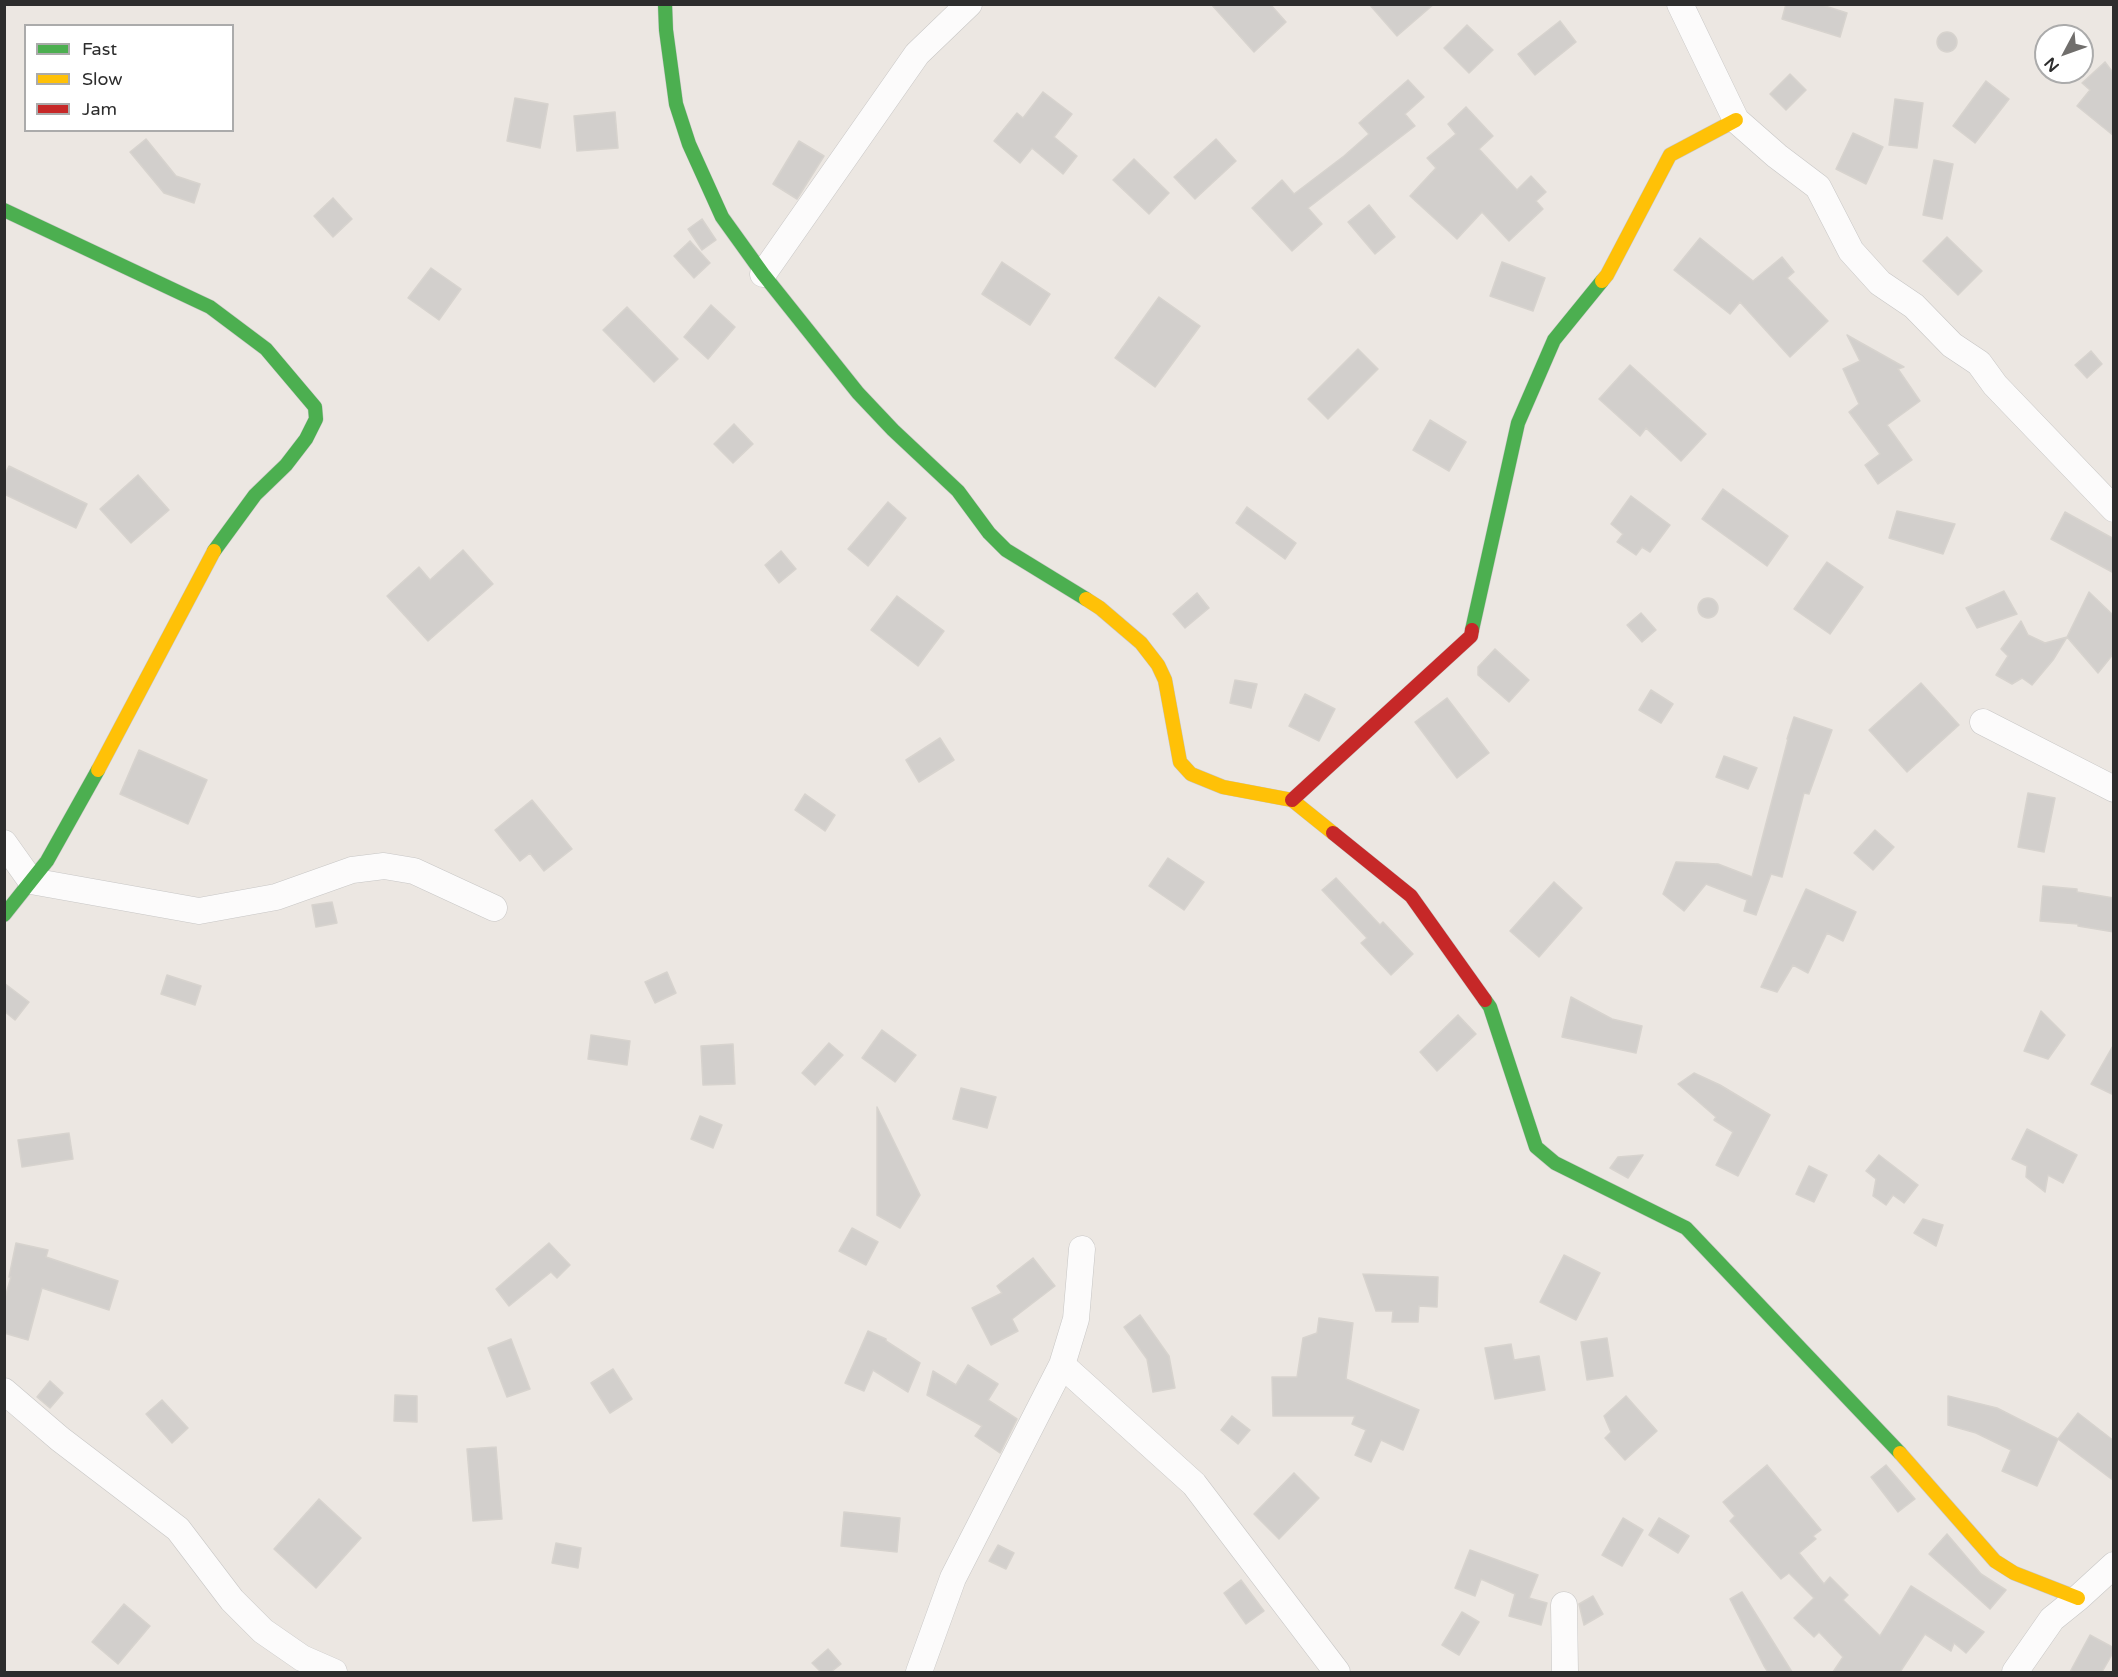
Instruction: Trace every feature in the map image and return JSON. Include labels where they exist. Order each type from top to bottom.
[{"type":"street","points":[[664,4],[676,104],[689,144],[722,217],[763,274],[858,393],[893,430],[958,491],[977,519],[1006,550],[1100,608],[1141,643],[1158,665],[1165,680],[1180,762],[1191,774],[1223,787],[1292,800],[1411,896],[1490,1007],[1536,1147],[1555,1163],[1686,1228],[1874,1424],[1995,1561],[2014,1573],[2078,1598]]},
{"type":"street","points":[[763,274],[917,54],[969,4]]},
{"type":"street","points":[[1680,4],[1736,120],[1777,156],[1818,187],[1851,251],[1880,283],[1914,306],[1952,345],[1979,363],[1995,385],[2114,509]]},
{"type":"street","points":[[1292,800],[1471,636],[1518,423],[1554,340],[1607,275],[1670,155],[1736,120]]},
{"type":"street","points":[[4,210],[210,307],[266,349],[315,407],[316,419],[306,439],[286,465],[255,495],[212,552],[123,726],[46,861],[4,915]]},
{"type":"street","points":[[1983,722],[2114,789]]},
{"type":"street","points":[[4,843],[31,881],[199,911],[276,897],[352,870],[384,866],[414,871],[494,908]]},
{"type":"street","points":[[919,1672],[953,1578],[1062,1365],[1076,1319],[1082,1249]]},
{"type":"street","points":[[1062,1365],[1194,1484],[1337,1672]]},
{"type":"street","points":[[4,1391],[60,1439],[178,1529],[232,1599],[263,1631],[302,1658],[334,1672]]},
{"type":"street","points":[[2015,1672],[2052,1619],[2114,1565]]},
{"type":"street","points":[[1564,1605],[1565,1672]]},
{"type":"building","points":[[1211,4],[1270,4],[1286,22],[1254,52]]},
{"type":"building","points":[[1369,4],[1434,4],[1397,36]]},
{"type":"building","points":[[1786,4],[1819,4],[1847,13],[1840,37],[1782,19]]},
{"type":"building","points":[[1560,21],[1576,42],[1535,75],[1518,54]]},
{"type":"building","points":[[1467,25],[1493,50],[1469,73],[1444,48]]},
{"type":"building","points":[[1947,32],[1954,35],[1957,42],[1954,49],[1947,52],[1940,49],[1937,42],[1940,35]]},
{"type":"building","points":[[2105,62],[2114,74],[2114,136],[2077,106],[2090,90],[2083,84],[2094,84],[2094,72]]},
{"type":"building","points":[[1790,74],[1806,90],[1786,110],[1770,94]]},
{"type":"building","points":[[1408,80],[1424,97],[1405,114],[1415,126],[1308,208],[1322,224],[1292,251],[1252,208],[1282,180],[1294,194],[1344,156],[1369,134],[1359,123]]},
{"type":"building","points":[[1986,81],[2009,99],[1975,143],[1953,126]]},
{"type":"building","points":[[1043,92],[1072,114],[1054,137],[1077,156],[1063,174],[1032,148],[1020,163],[994,141],[1017,113],[1023,118]]},
{"type":"building","points":[[515,98],[548,104],[540,148],[507,141]]},
{"type":"building","points":[[1895,99],[1923,103],[1917,148],[1889,145]]},
{"type":"building","points":[[1466,107],[1493,136],[1479,149],[1517,190],[1531,176],[1546,192],[1536,201],[1543,209],[1509,241],[1482,212],[1457,239],[1410,196],[1436,168],[1427,158],[1456,134],[1448,124]]},
{"type":"building","points":[[615,112],[618,148],[577,151],[574,116]]},
{"type":"building","points":[[1853,133],[1883,147],[1866,184],[1836,169]]},
{"type":"building","points":[[146,139],[176,176],[200,184],[194,203],[164,193],[130,152]]},
{"type":"building","points":[[1216,139],[1236,161],[1195,199],[1174,177]]},
{"type":"building","points":[[799,141],[824,156],[797,199],[773,184]]},
{"type":"building","points":[[1134,159],[1169,193],[1149,214],[1113,180]]},
{"type":"building","points":[[1934,160],[1953,164],[1942,219],[1923,215]]},
{"type":"building","points":[[333,198],[352,219],[333,237],[314,216]]},
{"type":"building","points":[[1369,205],[1395,237],[1375,254],[1348,222]]},
{"type":"building","points":[[702,219],[716,240],[702,250],[688,229]]},
{"type":"building","points":[[1947,237],[1982,271],[1958,295],[1923,261]]},
{"type":"building","points":[[1700,238],[1753,281],[1782,257],[1794,272],[1787,278],[1828,321],[1790,357],[1740,302],[1730,314],[1674,270]]},
{"type":"building","points":[[690,241],[710,263],[694,278],[674,256]]},
{"type":"building","points":[[1002,262],[1050,294],[1030,325],[982,294]]},
{"type":"building","points":[[1502,262],[1545,278],[1533,311],[1490,296]]},
{"type":"building","points":[[431,268],[461,289],[439,320],[408,298]]},
{"type":"building","points":[[1159,297],[1200,326],[1155,387],[1115,358]]},
{"type":"building","points":[[711,305],[735,327],[708,359],[684,337]]},
{"type":"building","points":[[627,307],[678,359],[654,382],[603,330]]},
{"type":"building","points":[[1847,335],[1904,367],[1898,369],[1920,401],[1887,425],[1912,460],[1878,484],[1865,465],[1880,454],[1849,412],[1859,404],[1843,369],[1860,361]]},
{"type":"building","points":[[1358,349],[1378,369],[1328,419],[1308,399]]},
{"type":"building","points":[[2091,351],[2102,364],[2087,378],[2075,365]]},
{"type":"building","points":[[1630,365],[1706,434],[1681,461],[1646,428],[1640,436],[1599,399]]},
{"type":"building","points":[[1430,420],[1466,442],[1449,471],[1413,450]]},
{"type":"building","points":[[734,424],[753,444],[733,463],[714,444]]},
{"type":"building","points":[[9,466],[87,504],[76,528],[4,494],[4,476]]},
{"type":"building","points":[[138,475],[169,510],[131,543],[100,509]]},
{"type":"building","points":[[1723,489],[1788,536],[1767,566],[1702,519]]},
{"type":"building","points":[[1631,496],[1670,525],[1650,552],[1642,547],[1636,555],[1617,542],[1623,534],[1611,524]]},
{"type":"building","points":[[888,502],[906,518],[868,566],[848,549]]},
{"type":"building","points":[[1247,507],[1296,543],[1285,559],[1236,523]]},
{"type":"building","points":[[1897,511],[1955,524],[1943,554],[1889,538]]},
{"type":"building","points":[[2065,512],[2114,539],[2114,573],[2051,539]]},
{"type":"building","points":[[463,550],[493,584],[428,641],[387,596],[419,567],[430,580]]},
{"type":"building","points":[[781,551],[796,569],[779,583],[765,565]]},
{"type":"building","points":[[1827,562],[1863,587],[1830,634],[1794,609]]},
{"type":"building","points":[[2004,591],[2017,614],[1977,628],[1966,608]]},
{"type":"building","points":[[2089,592],[2114,616],[2114,653],[2098,673],[2067,637]]},
{"type":"building","points":[[1197,593],[1209,608],[1185,628],[1173,614]]},
{"type":"building","points":[[897,596],[944,631],[918,666],[871,630]]},
{"type":"building","points":[[1708,598],[1715,601],[1718,608],[1715,615],[1708,618],[1701,615],[1698,608],[1701,601]]},
{"type":"building","points":[[1641,613],[1656,630],[1642,642],[1627,625]]},
{"type":"building","points":[[2021,621],[2028,635],[2045,643],[2067,637],[2053,660],[2032,685],[2022,678],[2012,684],[1996,675],[2008,656],[2001,649]]},
{"type":"building","points":[[1495,649],[1529,680],[1509,702],[1478,675],[1478,667]]},
{"type":"building","points":[[1235,680],[1257,684],[1251,708],[1230,703]]},
{"type":"building","points":[[1921,683],[1959,725],[1907,772],[1869,730]]},
{"type":"building","points":[[1651,690],[1673,704],[1661,723],[1639,710]]},
{"type":"building","points":[[1305,694],[1335,709],[1319,741],[1289,726]]},
{"type":"building","points":[[1447,698],[1489,753],[1457,778],[1415,722]]},
{"type":"building","points":[[1794,717],[1832,730],[1809,794],[1804,793],[1782,877],[1771,874],[1756,915],[1744,911],[1747,900],[1706,884],[1684,911],[1663,894],[1676,862],[1718,864],[1752,877]]},
{"type":"building","points":[[940,738],[954,760],[919,782],[906,760]]},
{"type":"building","points":[[139,750],[207,780],[188,824],[120,794]]},
{"type":"building","points":[[1724,756],[1757,768],[1748,789],[1716,777]]},
{"type":"building","points":[[2028,793],[2055,798],[2044,852],[2018,847]]},
{"type":"building","points":[[805,794],[835,815],[825,831],[795,810]]},
{"type":"building","points":[[532,800],[572,849],[544,871],[530,853],[520,861],[495,830]]},
{"type":"building","points":[[1875,830],[1894,847],[1873,870],[1854,853]]},
{"type":"building","points":[[1168,858],[1204,882],[1184,910],[1149,886]]},
{"type":"building","points":[[1336,878],[1380,925],[1383,922],[1413,954],[1391,975],[1361,943],[1367,938],[1322,890]]},
{"type":"building","points":[[1554,882],[1582,908],[1539,957],[1510,931]]},
{"type":"building","points":[[2043,886],[2077,889],[2077,892],[2114,898],[2114,932],[2078,926],[2078,924],[2040,921]]},
{"type":"building","points":[[1806,889],[1856,912],[1843,941],[1827,933],[1808,973],[1793,965],[1777,992],[1761,987]]},
{"type":"building","points":[[332,902],[337,923],[316,927],[312,905]]},
{"type":"building","points":[[667,972],[676,993],[655,1003],[645,982]]},
{"type":"building","points":[[167,975],[201,986],[195,1005],[161,994]]},
{"type":"building","points":[[4,983],[29,1002],[15,1020],[4,1011]]},
{"type":"building","points":[[1571,997],[1612,1019],[1642,1026],[1636,1053],[1562,1037]]},
{"type":"building","points":[[2041,1011],[2065,1035],[2048,1059],[2024,1051]]},
{"type":"building","points":[[1458,1015],[1476,1034],[1437,1071],[1420,1052]]},
{"type":"building","points":[[882,1030],[916,1055],[895,1082],[862,1058]]},
{"type":"building","points":[[591,1035],[630,1041],[627,1065],[588,1059]]},
{"type":"building","points":[[829,1043],[843,1055],[815,1085],[802,1073]]},
{"type":"building","points":[[733,1044],[735,1084],[703,1085],[701,1046]]},
{"type":"building","points":[[2114,1044],[2114,1095],[2091,1084]]},
{"type":"building","points":[[1694,1073],[1720,1085],[1770,1115],[1738,1176],[1716,1165],[1733,1132],[1714,1120],[1716,1117],[1678,1084]]},
{"type":"building","points":[[961,1088],[996,1097],[987,1128],[953,1119]]},
{"type":"building","points":[[877,1107],[920,1195],[900,1228],[877,1215]]},
{"type":"building","points":[[700,1116],[722,1125],[713,1148],[691,1139]]},
{"type":"building","points":[[2027,1129],[2077,1155],[2063,1183],[2048,1175],[2045,1192],[2026,1177],[2027,1166],[2012,1159]]},
{"type":"building","points":[[69,1133],[73,1159],[22,1167],[18,1140]]},
{"type":"building","points":[[1643,1155],[1628,1178],[1610,1168],[1618,1157]]},
{"type":"building","points":[[1879,1155],[1918,1185],[1904,1203],[1893,1195],[1886,1205],[1873,1196],[1876,1179],[1866,1171]]},
{"type":"building","points":[[1809,1166],[1827,1175],[1814,1202],[1796,1194]]},
{"type":"building","points":[[1923,1219],[1943,1225],[1936,1246],[1914,1233]]},
{"type":"building","points":[[852,1228],[878,1242],[866,1265],[839,1251]]},
{"type":"building","points":[[16,1243],[48,1250],[46,1257],[118,1281],[109,1310],[42,1288],[28,1340],[4,1333],[4,1301],[11,1277],[9,1277]]},
{"type":"building","points":[[549,1243],[570,1265],[557,1278],[551,1272],[509,1306],[496,1289]]},
{"type":"building","points":[[1564,1255],[1600,1273],[1576,1320],[1540,1302]]},
{"type":"building","points":[[1033,1258],[1055,1286],[1012,1319],[1018,1331],[991,1345],[972,1308],[1002,1293],[997,1286]]},
{"type":"building","points":[[1363,1274],[1438,1277],[1437,1307],[1419,1306],[1418,1322],[1392,1322],[1393,1311],[1376,1311]]},
{"type":"building","points":[[1140,1315],[1169,1356],[1175,1388],[1153,1392],[1147,1359],[1124,1327]]},
{"type":"building","points":[[1319,1318],[1353,1323],[1346,1379],[1419,1410],[1403,1450],[1381,1440],[1371,1462],[1355,1455],[1366,1430],[1352,1424],[1355,1416],[1273,1416],[1272,1377],[1297,1377],[1303,1338],[1317,1333]]},
{"type":"building","points":[[868,1331],[886,1339],[920,1363],[908,1392],[873,1370],[864,1391],[845,1383]]},
{"type":"building","points":[[1607,1338],[1613,1376],[1587,1380],[1581,1342]]},
{"type":"building","points":[[511,1339],[530,1389],[507,1397],[488,1348]]},
{"type":"building","points":[[1511,1344],[1514,1360],[1539,1356],[1545,1390],[1495,1399],[1485,1348]]},
{"type":"building","points":[[968,1365],[998,1384],[988,1400],[1017,1419],[1000,1453],[975,1436],[982,1426],[927,1395],[933,1371],[956,1385]]},
{"type":"building","points":[[613,1369],[632,1399],[610,1413],[591,1383]]},
{"type":"building","points":[[50,1381],[63,1393],[50,1408],[37,1397]]},
{"type":"building","points":[[395,1395],[417,1396],[417,1422],[394,1421]]},
{"type":"building","points":[[1626,1396],[1657,1431],[1625,1460],[1605,1438],[1611,1432],[1604,1416]]},
{"type":"building","points":[[1948,1396],[1997,1408],[2058,1439],[2037,1486],[2002,1471],[2011,1450],[1976,1433],[1948,1425]]},
{"type":"building","points":[[162,1400],[188,1428],[172,1443],[146,1414]]},
{"type":"building","points":[[2078,1413],[2114,1441],[2114,1481],[2058,1439]]},
{"type":"building","points":[[1232,1416],[1250,1430],[1238,1444],[1221,1430]]},
{"type":"building","points":[[496,1447],[502,1519],[473,1521],[467,1449]]},
{"type":"building","points":[[1767,1465],[1821,1530],[1813,1536],[1816,1539],[1799,1553],[1824,1584],[1830,1577],[1848,1595],[1843,1600],[1880,1636],[1911,1586],[1984,1632],[1966,1653],[1954,1643],[1951,1651],[1925,1634],[1900,1672],[1833,1672],[1843,1657],[1819,1632],[1814,1637],[1794,1618],[1814,1598],[1789,1573],[1781,1579],[1730,1521],[1735,1516],[1723,1502]]},
{"type":"building","points":[[1886,1465],[1915,1499],[1898,1512],[1871,1477]]},
{"type":"building","points":[[1294,1473],[1319,1498],[1279,1539],[1254,1514]]},
{"type":"building","points":[[319,1499],[361,1538],[316,1588],[274,1549]]},
{"type":"building","points":[[844,1512],[900,1518],[897,1552],[841,1546]]},
{"type":"building","points":[[1623,1518],[1643,1530],[1622,1566],[1602,1555]]},
{"type":"building","points":[[1659,1518],[1689,1536],[1678,1553],[1649,1535]]},
{"type":"building","points":[[1947,1534],[1981,1574],[2006,1590],[1990,1609],[1929,1554]]},
{"type":"building","points":[[556,1543],[581,1548],[578,1568],[552,1563]]},
{"type":"building","points":[[998,1545],[1014,1553],[1006,1569],[989,1561]]},
{"type":"building","points":[[1470,1550],[1538,1575],[1529,1598],[1547,1603],[1541,1625],[1509,1616],[1515,1594],[1481,1579],[1475,1596],[1455,1588]]},
{"type":"building","points":[[1241,1580],[1264,1611],[1246,1624],[1224,1593]]},
{"type":"building","points":[[1742,1592],[1792,1672],[1768,1672],[1764,1666],[1730,1599]]},
{"type":"building","points":[[1593,1596],[1603,1614],[1584,1625],[1579,1604]]},
{"type":"building","points":[[124,1604],[150,1626],[118,1664],[92,1642]]},
{"type":"building","points":[[1462,1612],[1479,1622],[1459,1655],[1442,1645]]},
{"type":"building","points":[[2090,1635],[2114,1648],[2114,1651],[2102,1672],[2070,1672]]},
{"type":"building","points":[[828,1649],[841,1664],[831,1672],[821,1672],[812,1663]]},
{"type":"traffic: fast","points":[[665,4],[666,30],[676,104],[689,144],[722,217],[763,274],[858,393],[893,430],[958,491],[989,533],[1006,550],[1086,599]]},
{"type":"traffic: fast","points":[[4,210],[210,307],[266,349],[315,407],[316,419],[306,439],[286,465],[255,495],[214,551]]},
{"type":"traffic: fast","points":[[1472,630],[1518,423],[1554,340],[1602,281]]},
{"type":"traffic: fast","points":[[4,915],[47,861],[98,770]]},
{"type":"traffic: fast","points":[[1485,1000],[1490,1007],[1536,1147],[1555,1163],[1686,1228],[1900,1453]]},
{"type":"traffic: slow","points":[[1602,281],[1670,155],[1736,120]]},
{"type":"traffic: slow","points":[[98,770],[214,551]]},
{"type":"traffic: slow","points":[[1086,599],[1141,643],[1158,665],[1165,680],[1180,762],[1191,774],[1223,787],[1292,800],[1333,833]]},
{"type":"traffic: slow","points":[[1900,1453],[1995,1561],[2014,1573],[2078,1598]]},
{"type":"traffic: jam","points":[[1292,800],[1471,636],[1472,630]]},
{"type":"traffic: jam","points":[[1333,833],[1411,896],[1485,1000]]}]
